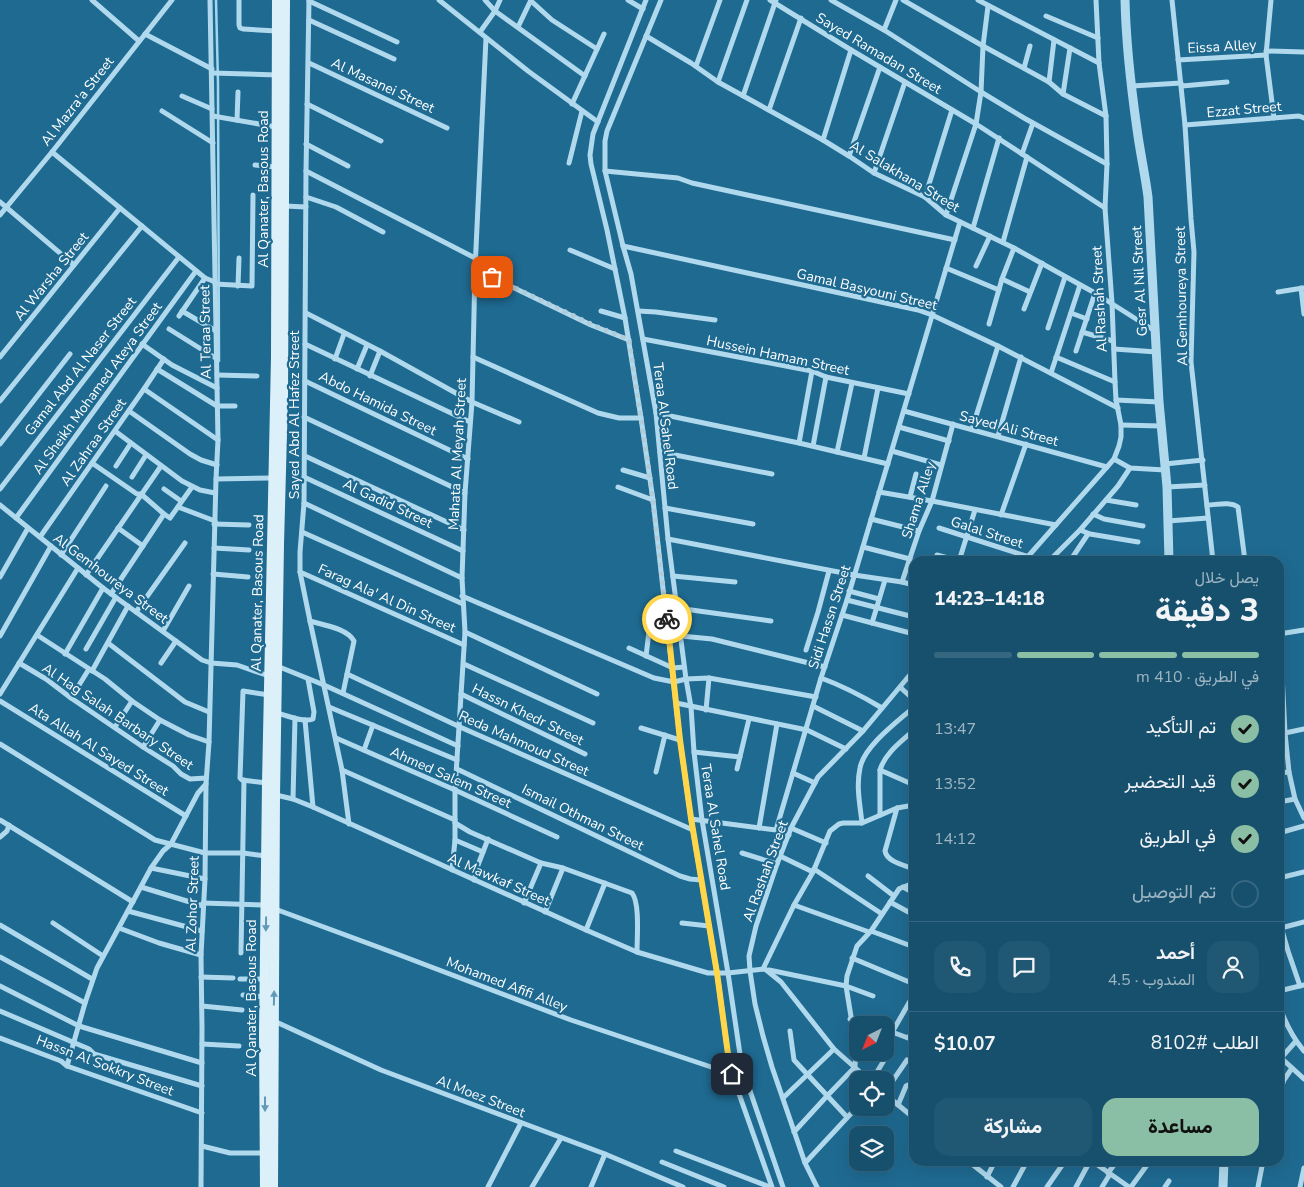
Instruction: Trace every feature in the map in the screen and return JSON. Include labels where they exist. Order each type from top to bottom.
[{"type":"main road","name":"Al Qanater, Basous Road","points":[[273,1187],[274,1021],[267,856],[267,783],[276,348],[277,0]]},
{"type":"main road","name":"Al Qanater, Basous Road","points":[[265,1187],[265,979],[275,795],[283,397],[285,0]]},
{"type":"street","points":[[92,0],[139,41]]},
{"type":"street","name":"Al Mazra'a Street","points":[[0,215],[172,0]]},
{"type":"street","name":"Al Teraa Street","points":[[210,0],[218,440],[210,663]]},
{"type":"street","points":[[239,0],[240,28],[278,31]]},
{"type":"street","points":[[439,0],[572,104],[598,122]]},
{"type":"street","points":[[484,0],[495,11],[585,76]]},
{"type":"street","points":[[480,32],[495,11],[500,0]]},
{"type":"street","points":[[628,0],[643,9]]},
{"type":"street","name":"Teraa Al Sahel Road","points":[[646,0],[598,122],[592,139],[590,155],[625,318],[641,418],[653,500],[680,740],[728,1054],[732,1074],[771,1187]]},
{"type":"street","name":"Teraa Al Sahel Road","points":[[661,0],[607,131],[605,171],[631,274],[656,413],[668,539],[684,667],[691,706],[702,820],[741,1061],[783,1187]]},
{"type":"street","points":[[696,66],[720,0]]},
{"type":"street","points":[[718,82],[747,0]]},
{"type":"street","points":[[831,0],[884,30],[1033,123],[1107,164]]},
{"type":"street","points":[[884,30],[896,0]]},
{"type":"street","points":[[903,0],[1049,82],[1063,94],[1106,116]]},
{"type":"street","points":[[978,0],[1099,63]]},
{"type":"street","name":"Al Rashah Street","points":[[1030,556],[1114,458],[1121,437],[1116,400],[1112,303],[1105,208],[1107,164],[1106,116],[1099,63],[1096,0]]},
{"type":"street","name":"Gesr Al Nil Street","points":[[1126,0],[1126,32],[1132,86],[1148,197],[1160,426],[1167,487],[1169,556]]},
{"type":"street","name":"Al Gemhoureya Street","points":[[1172,0],[1186,125],[1194,252],[1191,362],[1212,556]]},
{"type":"street","points":[[1271,0],[1266,53],[1274,118]]},
{"type":"street","points":[[309,1],[397,42]]},
{"type":"street","name":"Sayed Abd Al Hafez Street","points":[[309,1],[306,144],[305,456],[300,572],[336,738],[349,824]]},
{"type":"street","points":[[518,27],[531,1],[552,20],[597,50]]},
{"type":"street","points":[[743,96],[774,1]]},
{"type":"street","name":"Sayed Ramadan Street","points":[[774,1],[851,50],[999,138],[1105,208]]},
{"type":"street","points":[[946,215],[976,124],[981,92],[983,46],[988,6]]},
{"type":"street","points":[[1046,16],[1098,38]]},
{"type":"street","points":[[769,110],[801,18]]},
{"type":"street","points":[[309,20],[394,59]]},
{"type":"street","points":[[145,34],[212,71],[277,75]]},
{"type":"street","points":[[572,104],[604,34]]},
{"type":"street","name":"Al Salakhana Street","points":[[646,36],[696,66],[718,82],[850,156],[874,174],[925,197],[946,215],[1042,263],[1112,303],[1156,332]]},
{"type":"street","name":"Mahata Al Meyah Street","points":[[452,870],[455,840],[455,790],[464,664],[465,632],[462,578],[472,402],[475,258],[486,38]]},
{"type":"street","points":[[1049,82],[1054,40]]},
{"type":"street","points":[[1024,68],[1030,46]]},
{"type":"street","points":[[1063,94],[1070,48]]},
{"type":"street","points":[[823,140],[851,50]]},
{"type":"street","name":"Eissa Alley","points":[[1178,60],[1304,52]]},
{"type":"street","name":"Al Masanei Street","points":[[308,62],[447,128]]},
{"type":"street","points":[[850,156],[880,67]]},
{"type":"street","points":[[874,174],[905,82]]},
{"type":"street","points":[[1132,86],[1227,82]]},
{"type":"street","points":[[237,120],[238,92]]},
{"type":"street","points":[[182,96],[212,109]]},
{"type":"street","points":[[307,104],[381,140]]},
{"type":"street","points":[[925,197],[952,110]]},
{"type":"street","points":[[162,111],[213,143]]},
{"type":"street","points":[[569,162],[582,111]]},
{"type":"street","points":[[213,116],[277,127]]},
{"type":"street","name":"Ezzat Street","points":[[1186,125],[1298,116],[1304,118]]},
{"type":"street","points":[[1003,242],[1033,123]]},
{"type":"street","points":[[973,228],[999,138]]},
{"type":"street","points":[[306,144],[348,166]]},
{"type":"street","points":[[52,152],[205,278],[215,283],[252,286],[253,195]]},
{"type":"street","points":[[254,165],[277,168]]},
{"type":"street","points":[[306,171],[475,258]]},
{"type":"street","points":[[605,171],[678,178],[692,183],[955,240]]},
{"type":"street","points":[[306,197],[336,207],[384,232]]},
{"type":"street","points":[[0,202],[74,264]]},
{"type":"street","points":[[285,206],[306,207]]},
{"type":"street","name":"Al Warsha Street","points":[[0,357],[120,208]]},
{"type":"street","name":"Sidi Hassn Street","points":[[776,830],[821,678],[850,592],[960,222]]},
{"type":"street","points":[[0,401],[142,226]]},
{"type":"street","points":[[976,266],[990,236]]},
{"type":"street","name":"Gamal Basyouni Street","points":[[623,246],[918,310],[998,346],[1118,408]]},
{"type":"street","points":[[989,324],[1002,279],[1014,248]]},
{"type":"street","points":[[570,250],[615,269]]},
{"type":"street","name":"Gamal Abd Al Naser Street","points":[[0,489],[179,257]]},
{"type":"street","points":[[238,286],[239,258]]},
{"type":"street","points":[[1024,309],[1042,263]]},
{"type":"street","points":[[946,268],[999,290]]},
{"type":"street","points":[[475,269],[629,340]]},
{"type":"street","name":"Al Sheikh Mohamed Ateya Street","points":[[16,518],[196,270]]},
{"type":"street","points":[[1048,328],[1065,276]]},
{"type":"street","points":[[205,278],[180,313],[216,331]]},
{"type":"street","points":[[1002,279],[1030,292]]},
{"type":"street","points":[[1051,374],[1080,285]]},
{"type":"street","points":[[1278,292],[1303,288],[1304,314]]},
{"type":"street","points":[[1076,351],[1095,293]]},
{"type":"street","points":[[600,311],[625,318]]},
{"type":"street","points":[[638,311],[715,320]]},
{"type":"street","points":[[306,313],[472,402],[519,422]]},
{"type":"street","points":[[1071,313],[1087,319]]},
{"type":"street","points":[[169,329],[216,359]]},
{"type":"street","points":[[1082,332],[1113,341]]},
{"type":"street","points":[[335,359],[344,334]]},
{"type":"street","name":"Hussein Hamam Street","points":[[643,339],[812,371],[826,377],[909,394]]},
{"type":"street","points":[[142,344],[172,365],[217,388]]},
{"type":"street","points":[[305,344],[470,422]]},
{"type":"street","points":[[357,370],[367,345]]},
{"type":"street","points":[[972,429],[998,346]]},
{"type":"street","points":[[1114,349],[1156,352]]},
{"type":"street","points":[[370,376],[380,351]]},
{"type":"street","points":[[0,444],[70,354]]},
{"type":"street","points":[[473,356],[598,413],[619,418],[641,418]]},
{"type":"street","points":[[998,436],[1021,358]]},
{"type":"street","points":[[1056,358],[1115,382]]},
{"type":"street","name":"Al Zahraa Street","points":[[40,537],[164,359]]},
{"type":"street","points":[[157,369],[217,406],[235,406]]},
{"type":"street","points":[[799,443],[812,371]]},
{"type":"street","points":[[217,375],[257,376]]},
{"type":"street","points":[[813,446],[826,377]]},
{"type":"street","name":"Abdo Hamida Street","points":[[305,381],[468,459]]},
{"type":"street","points":[[837,452],[852,383]]},
{"type":"street","points":[[864,458],[878,388]]},
{"type":"street","points":[[144,389],[218,440]]},
{"type":"street","points":[[1116,400],[1159,402]]},
{"type":"street","points":[[129,411],[190,454],[217,465]]},
{"type":"street","name":"Sayed Ali Street","points":[[904,411],[1107,466]]},
{"type":"street","points":[[656,413],[888,464]]},
{"type":"street","points":[[304,417],[466,493]]},
{"type":"street","name":"Shama Alley","points":[[911,556],[932,501],[953,424]]},
{"type":"street","points":[[1121,426],[1160,426]]},
{"type":"street","points":[[899,427],[948,441]]},
{"type":"street","points":[[114,431],[192,487],[215,493]]},
{"type":"street","points":[[116,466],[131,444]]},
{"type":"street","points":[[1001,515],[1026,444]]},
{"type":"street","points":[[892,450],[942,465]]},
{"type":"street","points":[[660,452],[772,474]]},
{"type":"street","points":[[132,476],[146,455]]},
{"type":"street","points":[[305,456],[464,530]]},
{"type":"street","points":[[1114,458],[1130,468],[1165,467],[1203,460]]},
{"type":"street","points":[[92,463],[137,494],[141,494],[170,518],[192,487]]},
{"type":"street","points":[[86,575],[161,466]]},
{"type":"street","points":[[1054,556],[1106,500],[1130,468]]},
{"type":"street","points":[[623,470],[650,478]]},
{"type":"street","points":[[910,498],[916,474]]},
{"type":"street","name":"Al Gadid Street","points":[[304,477],[463,551]]},
{"type":"street","points":[[216,478],[273,478]]},
{"type":"street","points":[[1167,487],[1205,485]]},
{"type":"street","points":[[61,555],[106,486]]},
{"type":"street","points":[[618,486],[653,500]]},
{"type":"street","points":[[164,489],[179,504],[214,522],[249,525]]},
{"type":"street","points":[[880,492],[1056,525]]},
{"type":"street","points":[[1106,500],[1136,505]]},
{"type":"street","points":[[304,503],[462,578]]},
{"type":"street","points":[[1207,505],[1234,504],[1238,507],[1244,556]]},
{"type":"street","name":"Al Gemhoureya Street","points":[[0,506],[113,596],[202,660],[210,663]]},
{"type":"street","points":[[665,508],[752,524]]},
{"type":"street","points":[[961,556],[975,510]]},
{"type":"street","points":[[86,649],[113,596],[164,514]]},
{"type":"street","points":[[1093,514],[1107,520],[1143,526]]},
{"type":"street","points":[[1168,521],[1208,518]]},
{"type":"street","points":[[871,519],[919,531]]},
{"type":"street","points":[[0,576],[28,528]]},
{"type":"street","points":[[118,528],[143,546]]},
{"type":"street","name":"Galal Street","points":[[939,528],[1019,556]]},
{"type":"street","points":[[1080,530],[1088,534],[1138,542]]},
{"type":"street","points":[[302,532],[463,604]]},
{"type":"street","points":[[1073,556],[1088,534]]},
{"type":"street","points":[[668,539],[854,576],[909,584]]},
{"type":"street","points":[[136,612],[185,543]]},
{"type":"street","points":[[0,636],[51,546]]},
{"type":"street","points":[[863,547],[909,559]]},
{"type":"street","points":[[214,548],[249,550]]},
{"type":"street","name":"Shama Alley","points":[[902,582],[909,562]]},
{"type":"street","points":[[0,694],[78,568]]},
{"type":"street","points":[[806,650],[829,570]]},
{"type":"street","name":"Farag Ala' Al Din Street","points":[[300,572],[464,645]]},
{"type":"street","points":[[213,574],[248,577]]},
{"type":"street","points":[[673,576],[735,582]]},
{"type":"street","points":[[872,623],[885,580]]},
{"type":"street","points":[[163,631],[189,586]]},
{"type":"street","points":[[65,654],[103,588]]},
{"type":"street","points":[[850,592],[879,599]]},
{"type":"street","points":[[462,596],[664,681],[674,682],[686,679],[710,678],[816,697]]},
{"type":"street","points":[[847,600],[909,616]]},
{"type":"street","points":[[70,698],[108,643],[128,606]]},
{"type":"street","points":[[677,608],[771,621]]},
{"type":"street","points":[[842,615],[909,633]]},
{"type":"street","points":[[310,621],[340,630],[348,634],[354,641],[343,693]]},
{"type":"street","points":[[646,656],[650,624]]},
{"type":"street","points":[[1284,633],[1304,630]]},
{"type":"street","points":[[465,632],[597,694]]},
{"type":"street","points":[[37,635],[118,689],[160,720],[195,738],[208,742]]},
{"type":"street","points":[[680,636],[712,640],[825,667]]},
{"type":"street","points":[[161,663],[176,641]]},
{"type":"street","points":[[108,643],[185,702],[209,712]]},
{"type":"street","points":[[630,648],[673,668],[684,667]]},
{"type":"street","name":"Al Hag Salah Barbary Street","points":[[19,663],[173,766],[186,778],[206,781]]},
{"type":"street","points":[[210,663],[237,665],[269,676]]},
{"type":"street","name":"Al Zohor Street","points":[[201,1187],[201,955],[205,879],[210,663]]},
{"type":"street","points":[[464,664],[593,723]]},
{"type":"street","points":[[277,666],[343,693],[458,746]]},
{"type":"street","name":"Reda Mahmoud Street","points":[[347,674],[460,727],[693,830]]},
{"type":"street","name":"Al Rashah Street","points":[[817,1187],[805,1163],[763,1036],[750,971],[749,956],[756,926],[780,856],[791,828],[815,784],[823,772],[863,731],[909,676]]},
{"type":"street","points":[[706,710],[710,678]]},
{"type":"street","points":[[821,678],[863,696],[882,708]]},
{"type":"street","points":[[276,713],[312,720],[314,716],[308,679]]},
{"type":"street","points":[[900,687],[909,695]]},
{"type":"street","points":[[267,783],[240,778],[243,691],[269,695]]},
{"type":"street","name":"Hassn Khedr Street","points":[[461,694],[585,754]]},
{"type":"street","name":"Ata Allah Al Sayed Street","points":[[0,701],[186,816]]},
{"type":"street","points":[[115,727],[132,701]]},
{"type":"street","points":[[676,703],[807,730],[846,749]]},
{"type":"street","points":[[813,706],[863,731]]},
{"type":"street","points":[[329,707],[457,760]]},
{"type":"street","points":[[862,823],[858,790],[859,769],[863,757],[875,742],[909,711]]},
{"type":"street","points":[[293,800],[295,718]]},
{"type":"street","points":[[737,769],[749,719]]},
{"type":"street","points":[[143,747],[160,720]]},
{"type":"street","points":[[305,720],[313,807]]},
{"type":"street","points":[[758,828],[778,724]]},
{"type":"street","points":[[364,750],[373,725]]},
{"type":"street","points":[[641,728],[680,740]]},
{"type":"street","points":[[1284,733],[1304,729]]},
{"type":"street","points":[[880,815],[880,770],[888,753],[909,734]]},
{"type":"street","points":[[656,772],[665,735]]},
{"type":"street","name":"Ahmed Salem Street","points":[[336,738],[557,837]]},
{"type":"street","points":[[0,744],[160,842],[205,853],[243,853],[267,856]]},
{"type":"street","points":[[1284,744],[1296,799],[1304,818]]},
{"type":"street","points":[[694,752],[740,757]]},
{"type":"street","name":"Ismail Othman Street","points":[[457,769],[680,876],[701,880]]},
{"type":"street","points":[[342,770],[455,822],[470,832],[518,854],[632,893],[637,904],[637,952]]},
{"type":"street","points":[[880,770],[909,783]]},
{"type":"street","points":[[1284,772],[1289,772]]},
{"type":"street","points":[[793,773],[815,784]]},
{"type":"street","points":[[241,953],[244,780]]},
{"type":"street","points":[[67,1066],[92,979],[103,956],[151,868],[170,844],[206,781]]},
{"type":"street","name":"Al Mawkaf Street","points":[[275,795],[313,807],[637,952],[702,972],[728,973],[764,969]]},
{"type":"street","points":[[1284,801],[1296,799]]},
{"type":"street","points":[[764,969],[826,843],[830,831],[839,824],[862,823],[909,805]]},
{"type":"street","points":[[897,808],[885,855],[889,859],[909,867]]},
{"type":"street","points":[[691,818],[776,830],[789,835]]},
{"type":"street","points":[[0,820],[133,902]]},
{"type":"street","points":[[0,837],[10,826]]},
{"type":"street","points":[[1284,832],[1304,826]]},
{"type":"street","points":[[791,828],[826,843]]},
{"type":"street","points":[[474,880],[488,839]]},
{"type":"street","points":[[455,840],[482,852]]},
{"type":"street","points":[[742,853],[777,864]]},
{"type":"street","points":[[780,856],[813,870],[882,914]]},
{"type":"street","points":[[524,902],[541,863]]},
{"type":"street","points":[[151,868],[205,879]]},
{"type":"street","points":[[545,912],[563,868]]},
{"type":"street","points":[[1284,877],[1304,872]]},
{"type":"street","points":[[868,876],[894,896]]},
{"type":"street","points":[[586,930],[605,883]]},
{"type":"street","points":[[850,1016],[846,986],[852,958],[857,946],[870,932],[899,889],[909,885]]},
{"type":"street","points":[[902,887],[909,890]]},
{"type":"street","points":[[141,888],[203,905],[270,907]]},
{"type":"street","points":[[890,902],[909,912]]},
{"type":"street","points":[[794,905],[909,945]]},
{"type":"street","name":"Mohamed Afifi Alley","points":[[270,907],[571,1020],[732,1074]]},
{"type":"street","points":[[128,911],[202,931]]},
{"type":"street","points":[[1284,927],[1304,922]]},
{"type":"street","points":[[53,923],[103,956]]},
{"type":"street","points":[[682,923],[709,926]]},
{"type":"street","points":[[0,925],[92,979]]},
{"type":"street","points":[[119,928],[158,943],[201,955]]},
{"type":"street","points":[[1284,936],[1302,986],[1284,990]]},
{"type":"street","points":[[0,957],[85,1004]]},
{"type":"street","points":[[852,958],[909,982]]},
{"type":"street","points":[[764,969],[846,986],[873,996]]},
{"type":"street","points":[[764,969],[781,982],[834,1049],[860,1071]]},
{"type":"street","points":[[201,977],[234,978]]},
{"type":"street","points":[[240,979],[265,979]]},
{"type":"street","points":[[0,986],[79,1026],[202,1064]]},
{"type":"street","points":[[244,996],[265,997]]},
{"type":"street","points":[[894,1028],[909,1002]]},
{"type":"street","points":[[202,1006],[242,1010]]},
{"type":"street","points":[[0,1012],[90,1049],[94,1054],[202,1086]]},
{"type":"street","points":[[1284,1019],[1296,1041],[1304,1050]]},
{"type":"street","name":"Al Moez Street","points":[[274,1021],[381,1070],[605,1154],[683,1187]]},
{"type":"street","points":[[790,1031],[794,1060],[847,1117],[805,1163]]},
{"type":"street","points":[[894,1034],[909,1037]]},
{"type":"street","name":"Hassn Al Sokkry Street","points":[[0,1038],[61,1061],[67,1066],[202,1114]]},
{"type":"street","points":[[1284,1053],[1296,1041]]},
{"type":"street","points":[[202,1044],[239,1046]]},
{"type":"street","points":[[783,1098],[834,1049]]},
{"type":"street","points":[[894,1080],[907,1060]]},
{"type":"street","points":[[794,1132],[855,1067],[855,1061]]},
{"type":"street","points":[[1284,1061],[1304,1079]]},
{"type":"street","points":[[1284,1080],[1292,1068]]},
{"type":"street","points":[[898,1106],[906,1085],[909,1086]]},
{"type":"street","points":[[894,1102],[909,1114]]},
{"type":"street","points":[[488,1187],[521,1123]]},
{"type":"street","points":[[532,1187],[561,1138]]},
{"type":"street","points":[[202,1146],[230,1152],[265,1153]]},
{"type":"street","points":[[676,1151],[771,1187]]},
{"type":"street","points":[[591,1187],[605,1154]]},
{"type":"street","points":[[662,1162],[724,1187]]},
{"type":"street","points":[[974,1166],[1001,1187]]},
{"type":"street","points":[[987,1177],[992,1166]]},
{"type":"street","points":[[1013,1187],[1024,1166]]},
{"type":"street","points":[[1046,1187],[1061,1166]]},
{"type":"street","points":[[1076,1187],[1091,1166]]},
{"type":"street","points":[[1099,1166],[1130,1187],[1146,1166]]},
{"type":"street","points":[[1102,1187],[1114,1166]]},
{"type":"street","points":[[1222,1187],[1224,1166]]},
{"type":"street","points":[[1258,1187],[1262,1166]]},
{"type":"street","points":[[1300,1187],[1304,1168]]},
{"type":"street","points":[[1165,1187],[1169,1182]]},
{"type":"waterway","points":[[216,0],[219,361]]},
{"type":"way so far","points":[[492,277],[629,340],[650,478],[667,619]]},
{"type":"route","points":[[667,619],[680,740],[691,818],[732,1074]]}]
